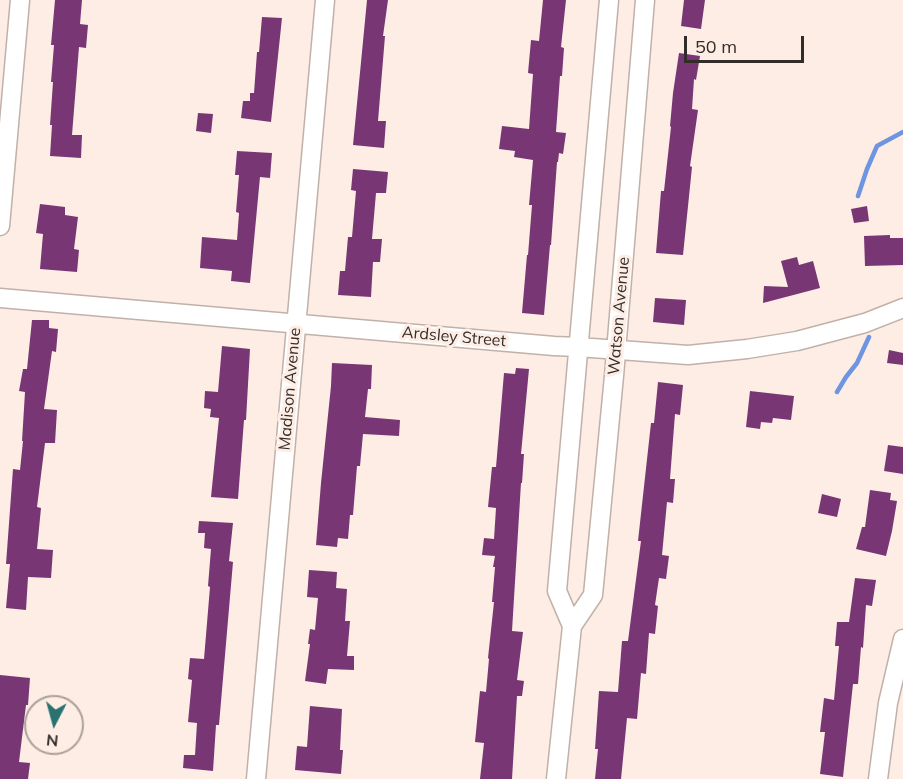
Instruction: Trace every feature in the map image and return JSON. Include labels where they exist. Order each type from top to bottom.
[{"type":"street","points":[[0,226],[20,0]]},
{"type":"street","name":"Madison Avenue","points":[[256,779],[325,0]]},
{"type":"street","name":"Watson Avenue","points":[[572,626],[557,591],[609,0]]},
{"type":"street","name":"Watson Avenue","points":[[556,779],[572,626],[593,595],[645,0]]},
{"type":"street","name":"Ardsley Street","points":[[0,298],[554,346],[688,355],[797,341],[866,323],[903,308]]},
{"type":"street","points":[[878,779],[888,703],[903,639]]},
{"type":"building","points":[[55,0],[82,0],[80,24],[88,25],[86,48],[79,47],[72,135],[82,135],[81,158],[50,156],[54,45],[51,45]]},
{"type":"building","points":[[367,0],[388,0],[383,36],[385,36],[378,121],[386,121],[384,148],[353,145]]},
{"type":"building","points":[[543,0],[566,0],[556,132],[566,133],[563,154],[559,153],[557,162],[544,315],[522,313],[532,205],[529,205],[533,160],[514,157],[515,151],[499,149],[502,126],[529,129],[533,74],[528,73],[531,40],[539,41]]},
{"type":"building","points":[[684,0],[705,0],[701,29],[681,26]]},
{"type":"building","points":[[262,17],[282,18],[271,122],[241,118],[243,101],[250,101],[250,93],[254,93]]},
{"type":"building","points":[[679,53],[700,56],[696,80],[694,79],[692,109],[698,110],[690,166],[692,167],[683,255],[656,253],[661,191],[664,191]]},
{"type":"building","points":[[198,113],[213,114],[211,133],[196,131]]},
{"type":"building","points":[[237,151],[272,153],[270,178],[260,177],[250,283],[231,281],[232,271],[200,268],[202,237],[237,240],[239,213],[236,212],[239,175],[235,175]]},
{"type":"building","points":[[353,169],[388,172],[386,193],[376,193],[372,239],[382,239],[380,262],[373,262],[371,297],[338,295],[340,271],[345,271],[348,237],[352,237],[356,191],[351,190]]},
{"type":"building","points":[[40,204],[65,207],[65,215],[78,217],[74,249],[79,250],[77,272],[40,269],[43,234],[36,233]]},
{"type":"building","points":[[867,206],[869,221],[854,223],[851,209]]},
{"type":"building","points":[[890,235],[890,238],[903,238],[903,265],[865,266],[864,236]]},
{"type":"building","points":[[797,257],[799,265],[813,261],[820,288],[763,303],[764,286],[788,287],[781,261]]},
{"type":"building","points":[[655,298],[686,300],[684,325],[653,322]]},
{"type":"building","points":[[32,320],[49,320],[49,328],[58,329],[56,352],[52,351],[44,409],[57,410],[55,443],[45,443],[37,507],[41,508],[37,549],[53,550],[51,578],[28,577],[26,610],[6,608],[10,564],[6,564],[13,469],[20,470],[23,441],[25,392],[19,391],[23,369],[27,369]]},
{"type":"building","points":[[222,346],[250,349],[238,499],[211,497],[219,418],[210,417],[211,409],[204,408],[205,391],[218,392]]},
{"type":"building","points":[[889,350],[903,353],[903,365],[887,363]]},
{"type":"building","points":[[332,363],[372,365],[371,389],[368,389],[365,417],[400,420],[399,436],[363,434],[348,539],[338,538],[337,547],[316,545]]},
{"type":"building","points":[[516,368],[529,369],[521,454],[524,454],[512,631],[523,632],[517,680],[524,681],[522,696],[517,696],[512,779],[480,779],[484,743],[475,742],[480,691],[486,692],[495,567],[493,567],[495,556],[482,555],[484,538],[494,539],[496,508],[488,507],[492,467],[496,467],[504,373],[515,374]]},
{"type":"building","points":[[658,382],[683,385],[680,415],[675,414],[670,479],[675,479],[673,503],[667,502],[662,555],[669,556],[666,579],[659,578],[655,605],[658,606],[655,634],[649,633],[646,674],[641,673],[637,719],[627,718],[621,779],[595,779],[599,691],[618,692],[622,641],[628,641],[641,541],[638,541],[651,423],[654,423]]},
{"type":"building","points":[[750,391],[794,396],[791,420],[773,418],[772,423],[761,422],[760,429],[746,427]]},
{"type":"building","points":[[888,445],[903,447],[903,474],[884,471]]},
{"type":"building","points":[[870,490],[891,493],[890,500],[897,501],[886,556],[856,549],[862,527],[865,527]]},
{"type":"building","points":[[822,494],[841,499],[837,517],[818,513]]},
{"type":"building","points":[[199,521],[233,523],[229,561],[233,562],[213,771],[183,768],[184,755],[195,755],[197,723],[188,722],[192,680],[188,679],[190,658],[204,659],[210,587],[208,586],[211,549],[204,548],[205,533],[198,533]]},
{"type":"building","points":[[309,570],[337,572],[336,588],[347,589],[345,621],[350,621],[347,656],[354,656],[354,670],[328,669],[326,684],[305,681],[310,629],[315,630],[318,598],[307,597]]},
{"type":"building","points":[[855,578],[876,580],[872,606],[866,605],[863,648],[861,647],[858,684],[853,684],[843,777],[820,774],[825,732],[820,732],[824,698],[834,700],[839,646],[835,646],[837,622],[849,622]]},
{"type":"building","points":[[0,675],[30,678],[29,695],[24,695],[24,721],[19,762],[30,763],[28,779],[0,779]]},
{"type":"building","points":[[310,706],[342,709],[341,774],[295,770],[297,746],[307,747]]},
{"type":"waterway","points":[[858,196],[877,146],[903,132]]},
{"type":"waterway","points":[[837,392],[857,363],[869,337]]}]
